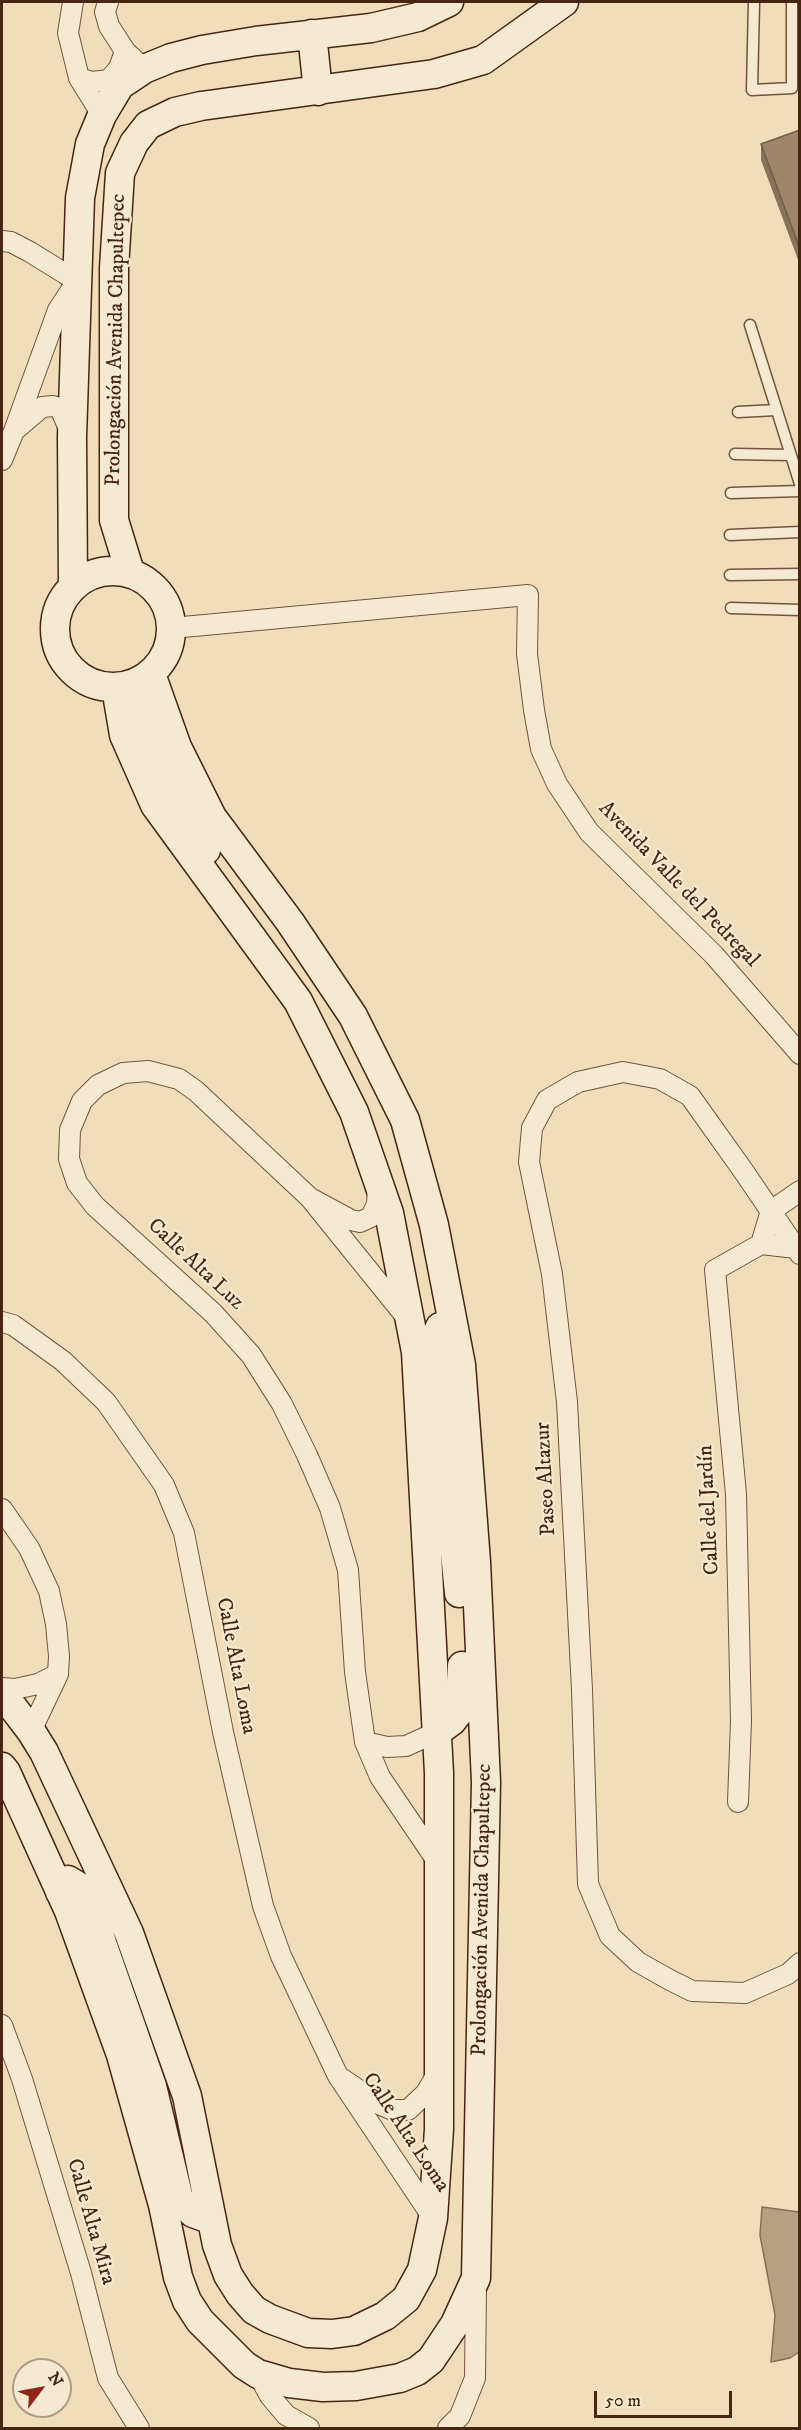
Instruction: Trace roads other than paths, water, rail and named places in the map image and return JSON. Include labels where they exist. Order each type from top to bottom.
[{"type":"street","points":[[73,2],[68,33],[79,78],[102,115]]},
{"type":"street","points":[[79,78],[92,82],[109,80],[119,68],[134,60],[109,26],[105,12],[108,2]]},
{"type":"street","name":"Prolongación Avenida Chapultepec","points":[[73,586],[72,437],[80,198],[90,144],[102,115],[134,60],[171,58],[202,50],[371,28],[418,17],[449,2]]},
{"type":"street","name":"Prolongación Avenida Chapultepec","points":[[130,573],[114,520],[114,268],[120,172],[135,143],[148,125],[175,112],[201,106],[434,74],[483,60],[564,2]]},
{"type":"street","points":[[312,34],[318,91]]},
{"type":"street","points":[[2,241],[30,252],[77,281],[58,310],[2,460]]},
{"type":"street","points":[[14,431],[42,406],[53,406],[60,408],[72,437]]},
{"type":"street","points":[[110,570],[130,573],[148,582],[161,594],[169,610],[172,628],[170,645],[162,661],[134,682],[95,685],[78,675],[64,660],[56,642],[55,621],[61,602],[73,586],[90,574],[110,570]]},
{"type":"street","name":"Avenida Valle del Pedregal","points":[[172,628],[528,595],[527,654],[534,710],[541,749],[557,784],[589,832],[714,956],[800,1054]]},
{"type":"street","name":"Prolongación Avenida Chapultepec","points":[[2,1693],[44,1752],[129,1933],[187,2096],[217,2245],[228,2275],[240,2294],[254,2310],[295,2330],[332,2334],[354,2331],[397,2308],[406,2299],[422,2270],[433,2218],[439,2129],[439,1773],[416,1352],[390,1213],[354,1112],[298,1001],[155,805],[124,735],[134,682]]},
{"type":"street","name":"Prolongación Avenida Chapultepec","points":[[2,1767],[60,1892],[121,2055],[163,2205],[178,2277],[187,2301],[200,2321],[230,2354],[258,2374],[290,2383],[323,2387],[367,2384],[400,2378],[417,2372],[431,2360],[455,2324],[476,2278],[486,1782],[476,1562],[461,1365],[434,1225],[405,1120],[353,1016],[290,922],[212,817],[177,747],[134,682]]},
{"type":"street","name":"Calle Alta Luz","points":[[410,1321],[310,1198],[196,1091],[179,1079],[148,1071],[123,1073],[98,1085],[82,1101],[70,1130],[69,1160],[77,1183],[95,1206],[213,1313],[251,1356],[282,1404],[307,1455],[330,1508],[348,1570],[355,1672],[365,1742],[380,1777],[439,1864]]},
{"type":"street","name":"Paseo Altazur","points":[[798,1249],[690,1096],[660,1079],[623,1072],[578,1082],[547,1100],[532,1128],[529,1162],[552,1274],[567,1402],[582,1690],[588,1884],[610,1936],[638,1962],[692,1991],[745,1993],[788,1974],[800,1963]]},
{"type":"street","name":"Calle Alta Luz","points":[[310,1198],[351,1220],[360,1222],[371,1216],[377,1204],[379,1178]]},
{"type":"street","points":[[798,1249],[761,1244],[771,1211],[800,1191]]},
{"type":"street","name":"Calle del Jardín","points":[[738,1802],[741,1721],[736,1494],[715,1270],[761,1244]]},
{"type":"street","name":"Calle Alta Loma","points":[[2,1322],[13,1325],[63,1360],[106,1402],[164,1485],[184,1533],[223,1732],[263,1906],[281,1956],[338,2076],[433,2218]]},
{"type":"street","points":[[365,1742],[387,1747],[405,1746],[437,1732],[457,1717],[464,1702],[459,1595],[434,1341],[440,1327],[454,1328]]},
{"type":"street","points":[[2,1509],[29,1548],[49,1591],[56,1624],[59,1656],[58,1674],[31,1731],[12,1727],[2,1719]]},
{"type":"street","points":[[2,1688],[15,1689],[38,1684],[58,1674]]},
{"type":"street","points":[[60,1892],[63,1881],[68,1880],[78,1886],[93,1917],[152,2086],[179,2199],[193,2213],[212,2220]]},
{"type":"street","name":"Calle Alta Mira","points":[[2,2025],[22,2079],[81,2273],[108,2378],[139,2428]]},
{"type":"street","name":"Calle Alta Loma","points":[[338,2076],[381,2105],[393,2110],[408,2110],[426,2093],[440,2070]]},
{"type":"street","points":[[448,2428],[460,2416],[475,2378],[476,2278]]},
{"type":"street","points":[[258,2374],[270,2396],[286,2415],[309,2428]]},
{"type":"lane","points":[[754,2],[752,90],[792,88],[792,2]]},
{"type":"lane","points":[[750,325],[800,484]]},
{"type":"lane","points":[[738,412],[776,410]]},
{"type":"lane","points":[[735,454],[790,455]]},
{"type":"lane","points":[[731,493],[800,491]]},
{"type":"lane","points":[[730,535],[800,532]]},
{"type":"lane","points":[[730,575],[800,574]]},
{"type":"lane","points":[[731,608],[800,610]]}]
